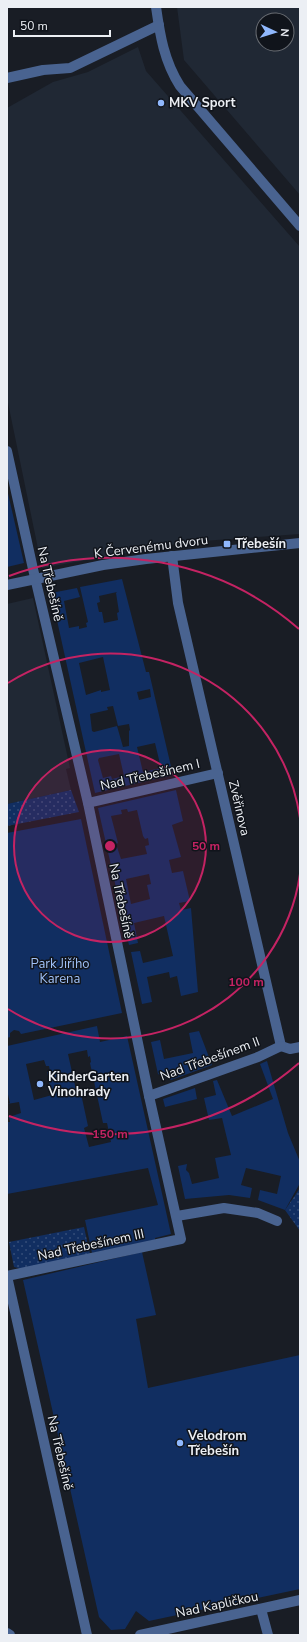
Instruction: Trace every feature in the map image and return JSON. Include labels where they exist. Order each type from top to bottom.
[{"type":"street","points":[[156,7],[166,59],[174,77],[184,93],[300,226]]},
{"type":"street","points":[[7,78],[43,70],[70,68],[159,25]]},
{"type":"street","name":"Na Třebešíně","points":[[7,451],[35,579],[88,803],[149,1096],[181,1239]]},
{"type":"street","name":"K Červenému dvoru","points":[[7,585],[103,566],[172,556],[300,543]]},
{"type":"street","name":"Zvěřinova","points":[[172,556],[178,603],[281,1046]]},
{"type":"street","name":"Nad Třebešínem I","points":[[88,803],[218,773]]},
{"type":"street","points":[[281,1046],[290,1049],[300,1047]]},
{"type":"street","name":"Nad Třebešínem II","points":[[149,1096],[258,1057],[281,1046]]},
{"type":"street","points":[[177,1216],[224,1208],[258,1213],[277,1221]]},
{"type":"street","name":"Nad Třebešínem III","points":[[7,1276],[181,1239]]},
{"type":"street","name":"Na Třebešíně","points":[[7,1276],[87,1635]]},
{"type":"street","name":"Nad Kapličkou","points":[[140,1635],[300,1600]]},
{"type":"street","points":[[261,1609],[268,1635]]},
{"type":"shaded area","points":[[177,7],[300,7],[300,195],[184,60]]},
{"type":"shaded area","points":[[138,47],[146,71],[300,247],[300,534],[188,542],[42,568],[7,398],[7,108],[53,82],[88,72]]},
{"type":"shaded area","points":[[33,598],[70,768],[66,769],[71,790],[7,804],[7,604]]},
{"type":"green space","points":[[7,489],[24,563],[7,567]]},
{"type":"green space","points":[[122,579],[146,672],[149,672],[173,775],[95,793],[51,593],[77,588],[80,597],[64,601],[69,628],[79,626],[79,629],[87,627],[86,623],[88,622],[80,587]],"holes":[[[117,592],[119,612],[117,613],[118,620],[104,623],[102,612],[99,612],[97,603],[100,602],[99,596]],[[103,657],[110,690],[101,692],[101,690],[86,695],[79,663]],[[150,689],[151,697],[139,700],[137,692]],[[113,706],[118,726],[129,724],[129,746],[123,747],[117,726],[94,732],[92,731],[90,714],[108,710],[107,707]],[[155,743],[161,768],[143,772],[137,747]],[[119,754],[124,776],[112,779],[111,776],[103,778],[98,760],[99,758]]]},
{"type":"green space","points":[[71,790],[79,812],[7,826],[7,804]]},
{"type":"green space","points":[[176,790],[183,821],[172,825],[181,857],[169,860],[172,873],[183,871],[190,901],[179,903],[181,910],[191,908],[198,992],[181,996],[177,976],[170,978],[169,972],[147,977],[152,1002],[142,1004],[131,952],[140,951],[143,963],[173,956],[164,916],[134,923],[138,943],[129,945],[98,808]],"holes":[[[127,809],[128,812],[137,810],[143,836],[145,839],[148,838],[149,845],[145,846],[147,854],[121,859],[116,844],[118,843],[111,816],[122,814],[121,810]],[[149,874],[151,884],[147,885],[150,899],[131,904],[126,879]]]},
{"type":"green space","name":"Park Jiřího Karena","points":[[81,819],[122,1013],[21,1034],[19,1031],[14,1030],[10,1033],[10,1037],[7,1038],[7,833]]},
{"type":"green space","points":[[97,1026],[100,1042],[127,1036],[171,1234],[155,1238],[155,1240],[92,1253],[85,1220],[158,1205],[148,1168],[7,1194],[7,1122],[10,1122],[9,1117],[21,1113],[19,1102],[7,1104],[10,1103],[7,1090],[7,1046]],"holes":[[[87,1050],[88,1057],[90,1056],[90,1063],[103,1123],[107,1123],[111,1142],[89,1147],[84,1128],[88,1126],[80,1089],[76,1090],[68,1054]],[[44,1060],[46,1066],[49,1066],[50,1071],[47,1072],[52,1095],[34,1100],[26,1064]]]},
{"type":"green space","points":[[199,1031],[212,1065],[171,1080],[158,1074],[151,1042],[160,1040],[164,1059],[193,1053],[189,1033]]},
{"type":"green space","points":[[267,1061],[288,1133],[300,1162],[300,1183],[285,1210],[258,1200],[260,1190],[277,1194],[281,1176],[246,1168],[241,1185],[252,1188],[250,1198],[229,1195],[185,1199],[178,1166],[187,1164],[186,1170],[189,1173],[192,1184],[219,1178],[215,1158],[231,1155],[222,1118],[209,1120],[204,1098],[216,1095],[213,1081],[217,1080],[232,1116],[273,1099],[260,1064]]},
{"type":"green space","points":[[195,1088],[197,1099],[165,1107],[163,1099]]},
{"type":"green space","points":[[300,1188],[300,1231],[285,1210]]},
{"type":"green space","points":[[84,1227],[90,1254],[22,1269],[14,1267],[9,1242]]},
{"type":"green space","name":"Velodrom Třebešín","points":[[142,1252],[156,1315],[136,1319],[148,1388],[300,1355],[300,1589],[149,1621],[136,1611],[125,1629],[111,1630],[99,1617],[23,1280]]},
{"type":"place","name":"MKV Sport","points":[[161,103]]},
{"type":"place","name":"Třebešín","points":[[227,544]]},
{"type":"place","name":"KinderGarten Vinohrady","points":[[40,1084]]},
{"type":"place","name":"Velodrom Třebešín","points":[[180,1443]]}]
